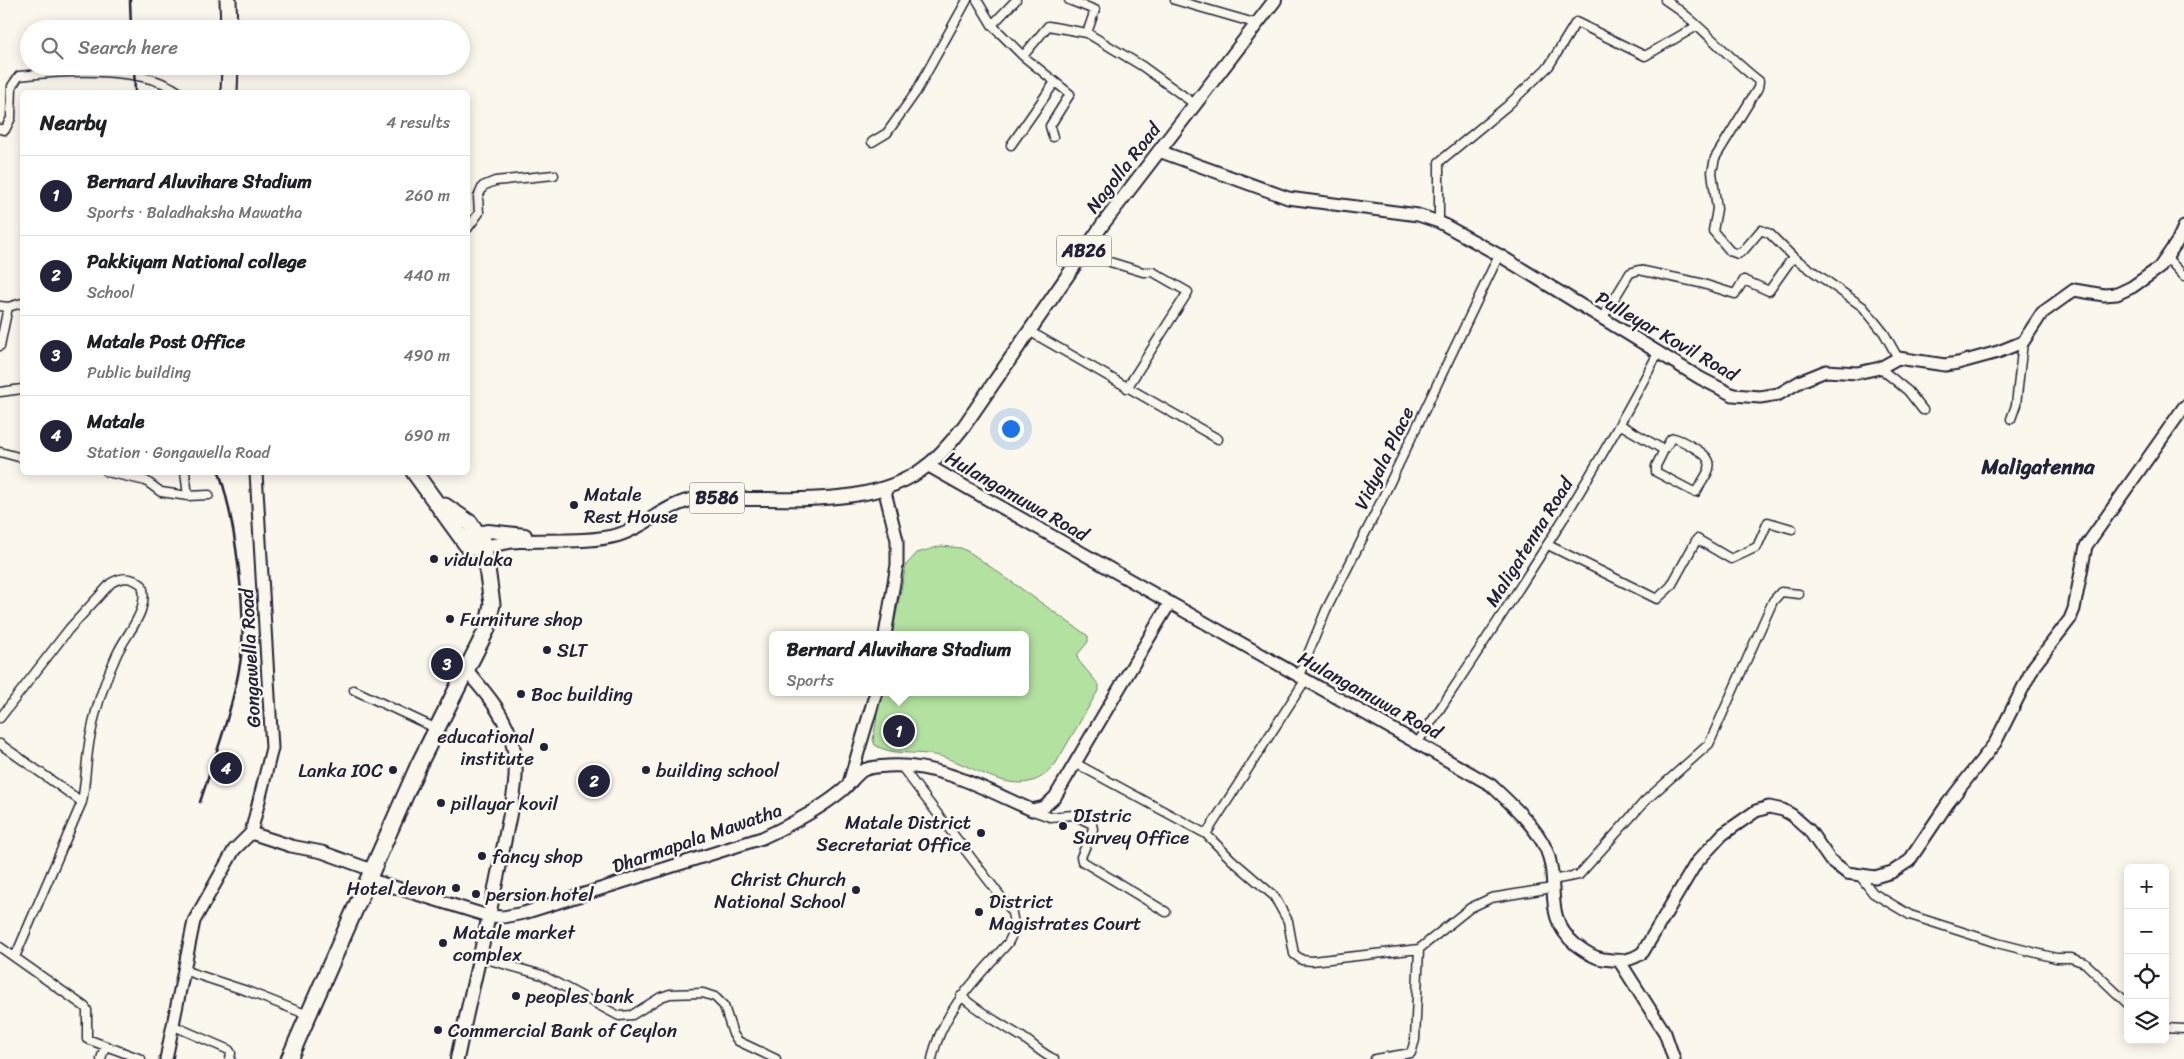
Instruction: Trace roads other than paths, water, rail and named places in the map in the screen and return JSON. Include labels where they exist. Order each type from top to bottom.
[{"type":"highway","points":[[228,0],[229,20]]},
{"type":"highway","points":[[229,90],[230,75]]},
{"type":"highway","points":[[289,1059],[437,729],[490,621],[492,604],[487,577],[476,541],[463,540],[416,475]]},
{"type":"main road","name":"Nagolla Road","points":[[884,488],[911,476],[928,465],[964,426],[1086,248],[1275,0]]},
{"type":"main road","name":"B586","points":[[476,541],[494,546],[521,541],[600,538],[619,535],[679,503],[698,499],[786,499],[850,494],[884,488]]},
{"type":"main road","points":[[457,1059],[508,824],[516,762],[511,740],[501,716],[490,698],[466,670]]},
{"type":"street","points":[[872,142],[887,133],[916,92],[968,0]]},
{"type":"street","points":[[977,0],[992,25],[1023,56],[1070,94],[1050,126],[1054,137]]},
{"type":"street","points":[[992,25],[1016,0]]},
{"type":"street","points":[[1069,0],[1095,10],[1087,33]]},
{"type":"street","points":[[1175,0],[1258,24]]},
{"type":"street","points":[[1665,0],[1680,10],[1735,63],[1758,81],[1758,88],[1714,158],[1712,172],[1717,209],[1713,231],[1730,251],[1738,254],[1744,250],[1761,230],[1770,234],[1793,257],[1863,307],[1884,333],[1898,358],[1945,365],[1998,352],[2023,342]]},
{"type":"street","points":[[1439,222],[1440,162],[1507,106],[1549,66],[1576,22],[1645,56],[1697,26]]},
{"type":"street","points":[[1023,56],[1048,26],[1087,33],[1142,66],[1196,105]]},
{"type":"street","points":[[0,129],[5,130],[11,118],[12,86],[19,76],[34,75]]},
{"type":"street","points":[[121,75],[158,81],[175,90]]},
{"type":"street","points":[[1010,145],[1055,82]]},
{"type":"street","name":"Pulleyar Kovil Road","points":[[1159,151],[1288,198],[1418,216],[1439,222],[1498,255],[1658,353],[1733,395],[1779,394],[1801,381],[1826,371],[1857,373],[1880,368],[1898,358]]},
{"type":"street","points":[[470,225],[479,213],[478,196],[483,186],[495,181],[554,175]]},
{"type":"street","points":[[2011,419],[2016,405],[2023,342],[2042,313],[2074,290],[2104,295],[2117,294],[2146,278],[2167,258],[2184,227]]},
{"type":"street","points":[[1086,248],[1110,262],[1143,272],[1152,272],[1188,292],[1127,388]]},
{"type":"street","name":"Vidyala Place","points":[[1206,834],[1303,677],[1326,610],[1377,511],[1498,255]]},
{"type":"street","points":[[1602,319],[1630,273],[1639,270],[1700,283],[1734,294],[1744,280],[1769,291],[1793,257]]},
{"type":"street","points":[[2167,258],[2184,276]]},
{"type":"street","points":[[0,346],[4,307],[20,304]]},
{"type":"street","points":[[1029,330],[1127,388],[1218,438]]},
{"type":"street","name":"Maligatenna Road","points":[[1418,742],[1548,545],[1621,424],[1658,353]]},
{"type":"street","points":[[1880,368],[1908,391],[1923,410]]},
{"type":"street","points":[[0,392],[20,389]]},
{"type":"street","points":[[1674,1059],[1665,1033],[1620,962],[1636,958],[1643,952],[1696,863],[1723,834],[1756,811],[1769,807],[1783,810],[1792,815],[1809,830],[1830,860],[1847,873],[1875,877],[1892,872],[1909,861],[1948,803],[1995,744],[2034,666],[2070,619],[2074,609],[2086,546],[2184,407]]},
{"type":"street","points":[[1621,424],[1664,450]]},
{"type":"street","points":[[1671,439],[1678,439],[1705,454],[1710,459],[1710,464],[1696,492],[1656,472],[1656,466],[1664,450],[1671,439]]},
{"type":"street","points":[[0,452],[20,457]]},
{"type":"street","name":"Hulangamuwa Road","points":[[928,465],[1169,604],[1303,677],[1491,785],[1517,809],[1545,847],[1550,859],[1556,917],[1568,938],[1582,950],[1599,959],[1620,962]]},
{"type":"street","points":[[122,475],[146,480],[161,492],[188,496],[210,494]]},
{"type":"street","points":[[185,475],[188,496]]},
{"type":"street","name":"Gongawella Road","points":[[251,833],[272,748],[256,475]]},
{"type":"street","points":[[884,488],[897,540],[896,565],[886,631]]},
{"type":"street","points":[[1548,545],[1657,600],[1671,586],[1697,539],[1731,559],[1757,547],[1768,522],[1792,529]]},
{"type":"street","points":[[0,718],[69,629],[112,583],[119,578],[125,578],[135,580],[142,585],[144,599],[142,609],[117,654],[96,711],[90,739],[87,776],[82,802],[15,957]]},
{"type":"street","points":[[1076,763],[1206,834],[1232,860],[1274,896],[1288,921],[1294,954],[1302,960],[1312,961],[1419,950],[1470,908],[1491,898],[1552,884],[1579,875],[1645,801],[1710,744],[1773,601],[1781,592],[1799,594]]},
{"type":"street","points":[[1032,810],[1044,807],[1055,797],[1169,604]]},
{"type":"street","points":[[354,690],[437,729]]},
{"type":"street","points":[[848,784],[875,696]]},
{"type":"street","points":[[0,744],[82,802]]},
{"type":"street","points":[[901,766],[1011,910],[1015,922],[1013,934],[1008,943],[962,996],[936,1040],[932,1059]]},
{"type":"street","name":"Dharmapala Mawatha","points":[[251,833],[291,846],[322,852],[370,875],[488,916],[503,917],[535,910],[762,838],[795,823],[848,784],[860,772],[870,768],[901,766],[929,769],[959,777],[1032,810]]},
{"type":"street","points":[[1032,810],[1050,817],[1073,815],[1092,824],[1094,829],[1081,857],[1082,861],[1166,912]]},
{"type":"street","points":[[166,1059],[194,921],[234,850],[251,833]]},
{"type":"street","points":[[1860,876],[1873,893],[1910,915],[1997,943],[2056,958],[2072,958],[2085,963],[2124,1000]]},
{"type":"street","points":[[0,947],[85,1007],[87,1010],[86,1036],[91,1042],[141,1059]]},
{"type":"street","points":[[1375,1059],[1411,1053],[1415,1040],[1419,950]]},
{"type":"street","points":[[479,957],[542,975],[619,1016],[632,1015],[661,997],[670,994],[703,994],[715,997],[724,1006],[733,1034],[738,1041],[776,1059]]},
{"type":"street","points":[[183,970],[247,991],[308,1015]]},
{"type":"street","points":[[962,996],[989,1019],[1023,1038],[1048,1057],[1054,1059]]},
{"type":"street","points":[[174,1026],[229,1050],[231,1053],[230,1059]]},
{"type":"street","points":[[2169,1028],[2184,1029]]},
{"type":"street","points":[[101,1059],[105,1046]]},
{"type":"railway","points":[[130,0],[131,20]]},
{"type":"railway","points":[[134,75],[135,90]]},
{"type":"railway","points":[[200,802],[223,734],[240,664],[242,644],[241,594],[235,540],[220,475]]},
{"type":"place","name":"Matale Rest House","points":[[574,505]]},
{"type":"place","name":"vidulaka","points":[[434,559]]},
{"type":"place","name":"Furniture shop","points":[[450,619]]},
{"type":"place","name":"SLT","points":[[547,650]]},
{"type":"place","name":"Matale Post Office","points":[[447,664]]},
{"type":"place","name":"Boc building","points":[[521,694]]},
{"type":"place","name":"Bernard Aluvihare Stadium","points":[[899,731]]},
{"type":"place","name":"educational institute","points":[[544,747]]},
{"type":"place","name":"Matale","points":[[226,768]]},
{"type":"place","name":"Lanka IOC","points":[[393,770]]},
{"type":"place","name":"building school","points":[[646,770]]},
{"type":"place","name":"Pakkiyam National college","points":[[594,781]]},
{"type":"place","name":"pillayar kovil","points":[[441,803]]},
{"type":"place","name":"DIstric Survey Office","points":[[1063,826]]},
{"type":"place","name":"Matale District Secretariat Office","points":[[981,833]]},
{"type":"place","name":"fancy shop","points":[[482,856]]},
{"type":"place","name":"Hotel devon","points":[[456,888]]},
{"type":"place","name":"Christ Church National School","points":[[856,890]]},
{"type":"place","name":"persion hotel","points":[[476,894]]},
{"type":"place","name":"District Magistrates Court","points":[[979,912]]},
{"type":"place","name":"Matale market complex","points":[[443,943]]},
{"type":"place","name":"peoples bank","points":[[516,996]]},
{"type":"place","name":"Commercial Bank of Ceylon","points":[[438,1030]]},
{"type":"district","name":"Maligatenna","points":[[2038,467]]}]
